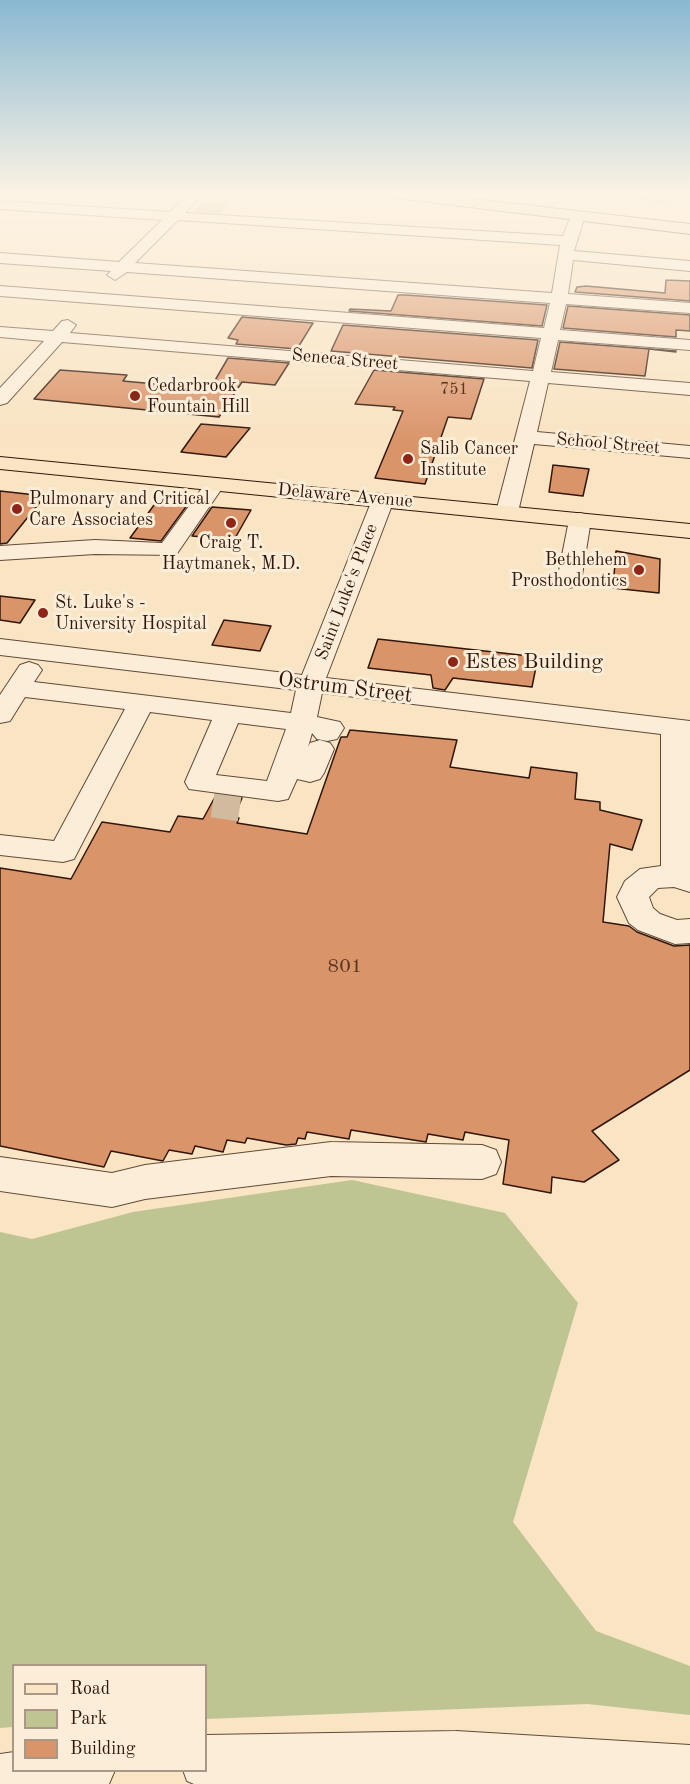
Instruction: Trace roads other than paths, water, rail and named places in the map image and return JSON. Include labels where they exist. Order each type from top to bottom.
[{"type":"main road","name":"Delaware Avenue","points":[[0,463],[690,531]]},
{"type":"street","points":[[0,399],[115,276]]},
{"type":"street","points":[[253,276],[690,308]]},
{"type":"street","points":[[507,512],[551,333],[562,276]]},
{"type":"street","points":[[0,291],[690,345]]},
{"type":"street","name":"Seneca Street","points":[[0,332],[690,389]]},
{"type":"street","name":"School Street","points":[[526,437],[690,452]]},
{"type":"street","points":[[0,553],[95,547],[168,550],[215,484]]},
{"type":"street","name":"Saint Luke's Place","points":[[317,735],[311,684],[382,500]]},
{"type":"street","points":[[569,581],[580,520]]},
{"type":"street","name":"Ostrum Street","points":[[0,647],[683,729]]},
{"type":"street","points":[[8,703],[41,652]]},
{"type":"street","points":[[8,703],[142,703],[228,714],[317,735],[310,772],[286,768],[278,792],[229,795],[228,714]]},
{"type":"street","points":[[0,845],[63,852],[142,703]]},
{"type":"street","points":[[683,729],[683,878],[651,877],[642,882],[636,889],[634,906],[640,915],[661,928],[689,931]]},
{"type":"street","points":[[0,1174],[112,1190],[177,1177],[330,1159],[482,1162]]},
{"type":"street","points":[[207,1762],[456,1758],[690,1772]]},
{"type":"street","points":[[0,1781],[72,1772]]},
{"type":"tunnel","points":[[213,802],[240,806]]},
{"type":"place","name":"Cedarbrook Fountain Hill","points":[[135,396]]},
{"type":"place","name":"Salib Cancer Institute","points":[[408,459]]},
{"type":"place","name":"Pulmonary and Critical Care Associates","points":[[17,509]]},
{"type":"place","name":"Craig T. Haytmanek, M.D.","points":[[231,523]]},
{"type":"place","name":"Bethlehem Prosthodontics","points":[[639,570]]},
{"type":"place","name":"St. Luke's - University Hospital","points":[[43,613]]},
{"type":"place","name":"Estes Building","points":[[453,662]]}]
